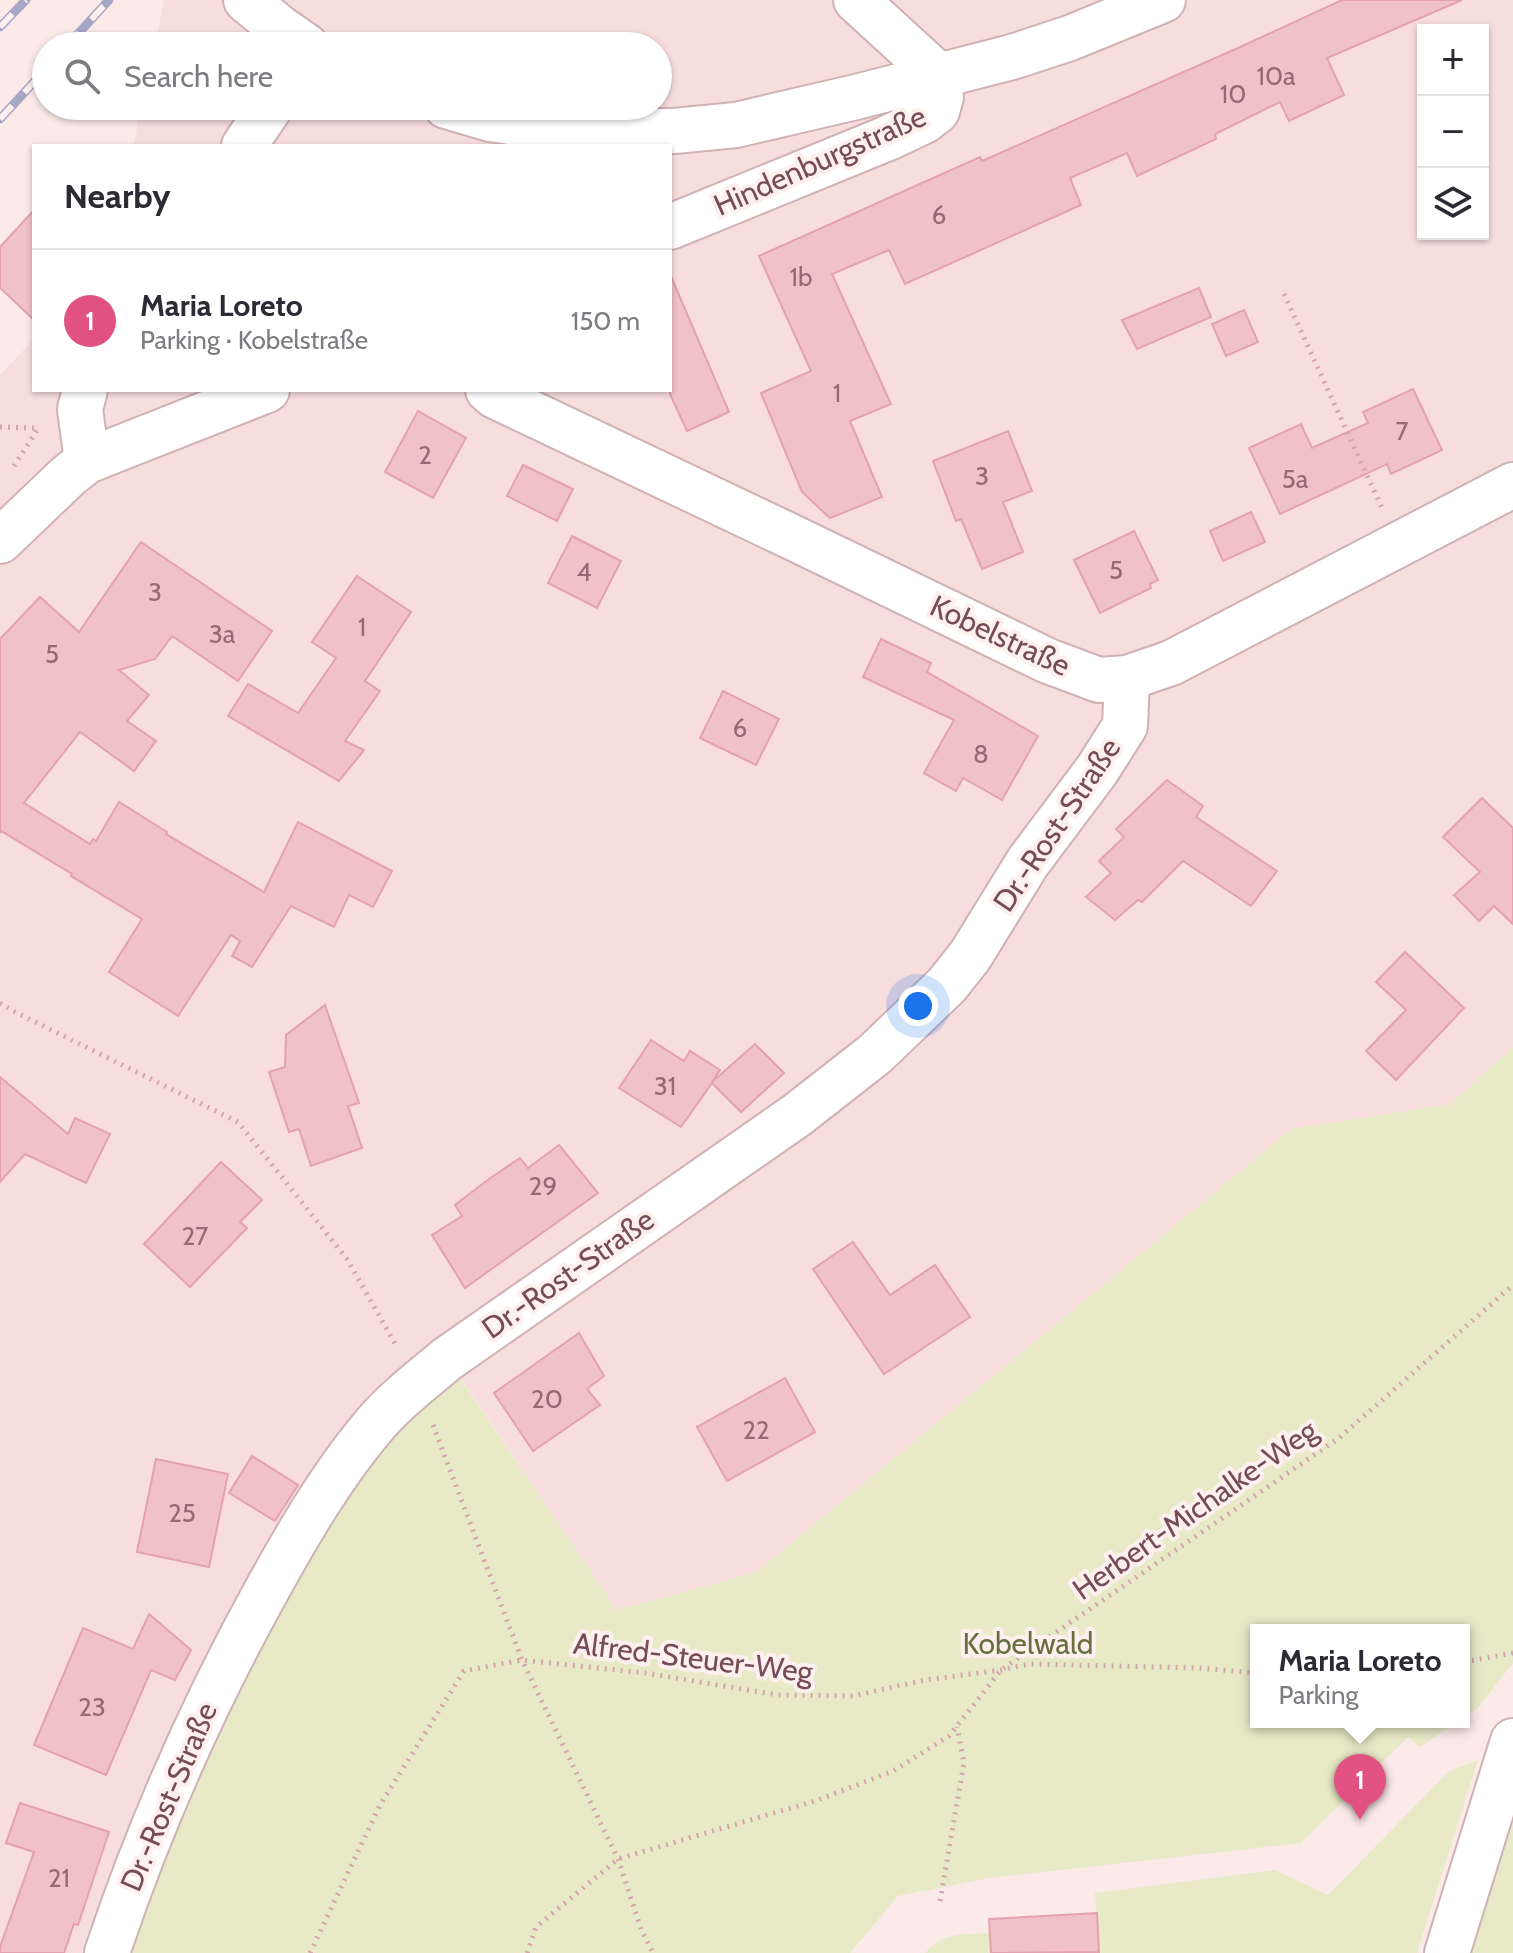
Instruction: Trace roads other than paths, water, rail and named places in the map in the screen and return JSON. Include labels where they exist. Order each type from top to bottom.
[{"type":"street","points":[[246,0],[286,32]]},
{"type":"street","points":[[856,0],[939,76]]},
{"type":"street","points":[[497,120],[572,131],[674,131],[745,124],[1012,57],[1070,38],[1163,0]]},
{"type":"street","name":"Hindenburgstraße","points":[[672,226],[924,121],[937,111],[941,97],[939,76]]},
{"type":"street","points":[[245,144],[262,120]]},
{"type":"street","points":[[0,541],[87,461],[262,392]]},
{"type":"street","name":"Kobelstraße","points":[[490,392],[1048,661],[1099,680],[1127,678],[1171,663],[1513,485]]},
{"type":"street","points":[[82,400],[87,461]]},
{"type":"street","name":"Dr.-Rost-Straße","points":[[107,1953],[148,1843],[214,1689],[299,1533],[343,1464],[374,1426],[424,1402],[459,1351],[797,1115],[875,1054],[947,985],[970,956],[1028,862],[1097,770],[1125,726],[1127,678]]},
{"type":"street","points":[[1447,1953],[1513,1741]]},
{"type":"railway","points":[[0,27],[26,0]]},
{"type":"railway","points":[[80,32],[109,0]]},
{"type":"railway","points":[[0,119],[32,84]]},
{"type":"place","name":"Maria Loreto","points":[[1360,1820]]},
{"type":"park label","name":"Kobelwald","points":[[1028,1644]]}]
